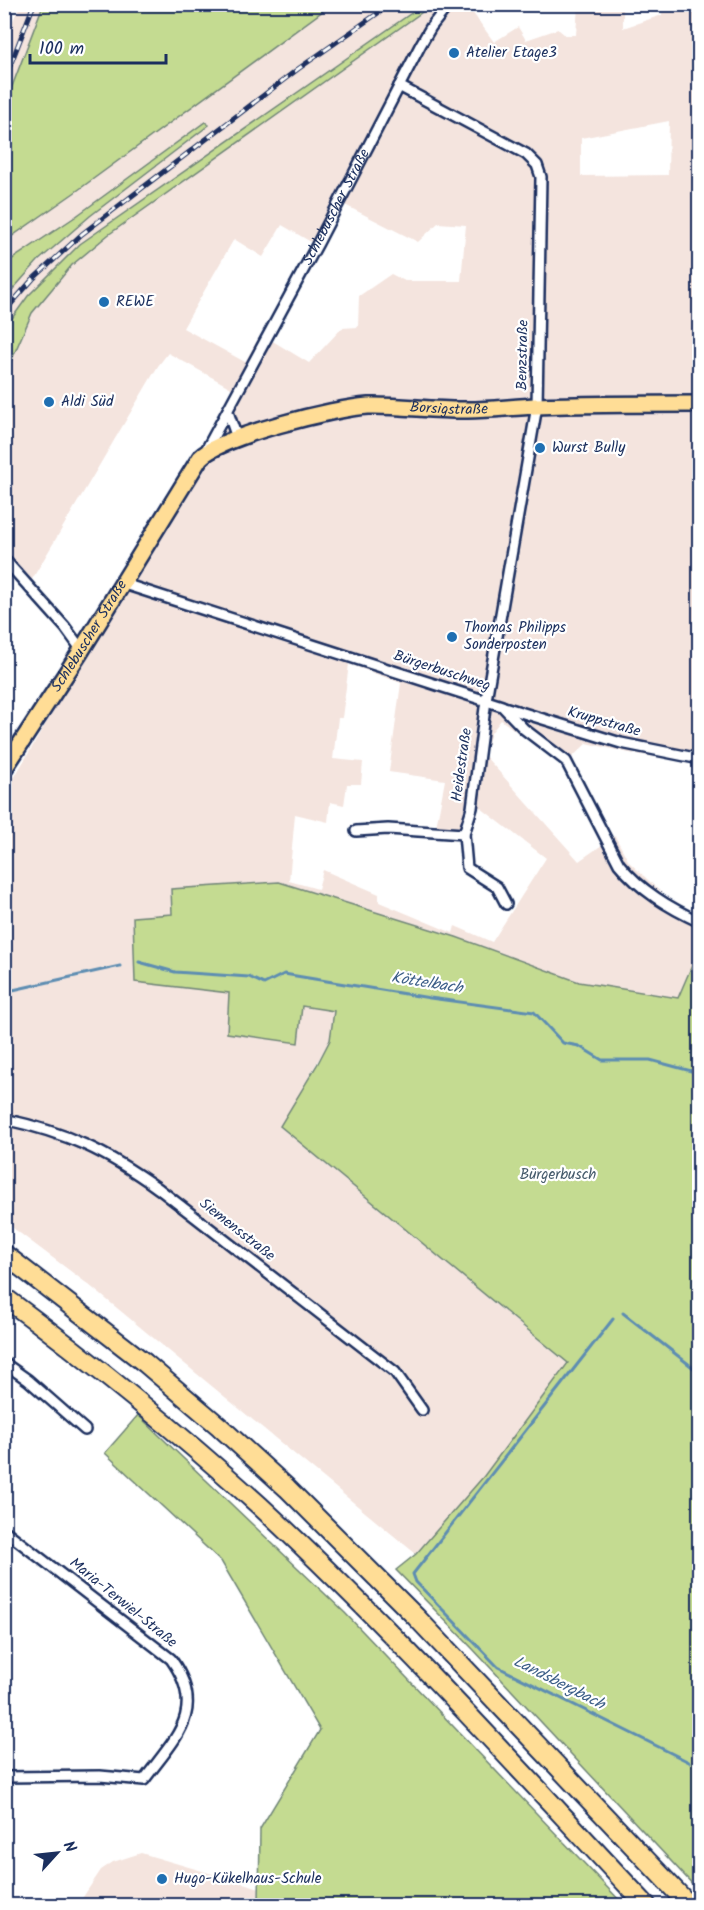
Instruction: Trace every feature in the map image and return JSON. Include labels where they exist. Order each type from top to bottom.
[{"type":"highway","points":[[4,1254],[145,1363],[287,1488],[392,1593],[690,1905]]},
{"type":"highway","points":[[4,1297],[69,1345],[165,1422],[291,1536],[419,1664],[647,1905]]},
{"type":"main road","name":"Borsigstraße","points":[[205,453],[237,438],[308,417],[364,406],[449,411],[537,406],[699,404]]},
{"type":"main road","name":"Schlebuscher Straße","points":[[4,769],[205,453]]},
{"type":"street","name":"Schlebuscher Straße","points":[[205,453],[431,27],[449,4]]},
{"type":"street","name":"Benzstraße","points":[[399,86],[521,151],[531,158],[539,169],[541,177],[537,406],[486,700]]},
{"type":"street","points":[[228,412],[237,438]]},
{"type":"street","points":[[4,560],[66,627],[81,649]]},
{"type":"street","name":"Bürgerbuschweg","points":[[122,583],[502,706],[524,729],[566,761],[619,864],[629,876],[669,908],[699,922]]},
{"type":"street","name":"Heidestraße","points":[[486,700],[472,808],[464,834],[467,868],[497,887],[506,904]]},
{"type":"street","name":"Kruppstraße","points":[[502,706],[621,743],[699,759]]},
{"type":"street","points":[[356,831],[388,829],[464,834]]},
{"type":"street","name":"Siemensstraße","points":[[4,1119],[37,1126],[80,1141],[126,1165],[395,1372],[422,1410]]},
{"type":"street","points":[[4,1363],[28,1380],[85,1430]]},
{"type":"street","name":"Maria-Terwiel-Straße","points":[[4,1530],[171,1659],[187,1693],[188,1712],[173,1743],[144,1780],[100,1776],[4,1777]]},
{"type":"shaded area","points":[[20,5],[43,5],[5,105],[5,38]]},
{"type":"shaded area","points":[[331,5],[423,5],[80,244],[28,296],[5,328],[5,298],[39,261],[90,216],[209,125],[205,122],[75,217],[5,264],[5,241]]},
{"type":"shaded area","points":[[432,5],[467,5],[494,42],[518,27],[526,40],[558,29],[565,35],[576,35],[578,5],[623,5],[623,28],[662,15],[662,5],[699,5],[699,763],[629,753],[587,743],[563,766],[501,720],[491,733],[484,755],[579,861],[615,836],[629,862],[664,895],[690,911],[699,913],[699,955],[696,956],[678,998],[579,982],[452,935],[279,882],[171,889],[172,914],[133,917],[229,993],[298,1042],[302,1006],[334,1011],[330,1040],[280,1127],[568,1364],[484,1476],[416,1554],[89,1285],[5,1222],[5,793],[122,595],[233,389],[168,353],[158,366],[31,581],[5,551],[4,375],[32,313],[72,265],[108,235]],"holes":[[[669,121],[668,175],[581,176],[581,138]],[[345,205],[418,242],[438,223],[466,225],[461,281],[405,281],[391,274],[359,296],[358,327],[342,328],[309,363],[261,334],[245,362],[183,328],[234,239],[263,257],[282,225],[320,250]],[[349,664],[401,683],[389,772],[445,780],[436,827],[473,828],[477,805],[546,858],[492,942],[455,926],[453,933],[379,902],[379,894],[323,870],[318,889],[289,881],[295,814],[328,822],[330,802],[344,805],[347,784],[361,784],[363,762],[333,759],[338,718],[342,718]]]},
{"type":"shaded area","name":"Hugo-Kükelhaus-Schule","points":[[141,1853],[260,1888],[259,1905],[77,1906],[101,1870],[113,1862]]},
{"type":"green space","points":[[43,4],[331,5],[5,241],[5,105]]},
{"type":"green space","points":[[423,5],[432,5],[108,235],[72,265],[32,313],[5,375],[5,328],[28,296],[80,244]]},
{"type":"green space","points":[[205,122],[209,125],[90,216],[38,261],[5,298],[5,264],[75,217]]},
{"type":"green space","name":"Bürgerbusch","points":[[279,882],[456,937],[579,982],[678,998],[696,956],[699,955],[699,1891],[396,1570],[416,1554],[484,1476],[568,1363],[280,1126],[330,1040],[334,1011],[302,1006],[298,1043],[227,1033],[229,993],[135,982],[133,917],[172,914],[171,889]]},
{"type":"green space","points":[[138,1415],[345,1613],[624,1905],[259,1905],[260,1829],[320,1730],[221,1561],[105,1453]]},
{"type":"waterway","name":"Köttelbach","points":[[139,962],[175,972],[249,977],[264,984],[284,974],[534,1012],[563,1043],[579,1046],[602,1060],[650,1060],[695,1072],[700,1070]]},
{"type":"waterway","name":"Köttelbach","points":[[4,992],[120,966]]},
{"type":"waterway","points":[[623,1313],[700,1373]]},
{"type":"waterway","name":"Landsbergbach","points":[[613,1319],[413,1574],[416,1582],[498,1667],[689,1762]]},
{"type":"waterway","name":"Landsbergbach","points":[[695,1765],[700,1767]]},
{"type":"railway","points":[[4,81],[34,4]]},
{"type":"railway","points":[[4,312],[33,279],[82,234],[298,69],[391,4]]},
{"type":"place","name":"Atelier Etage3","points":[[454,53]]},
{"type":"place","name":"REWE","points":[[104,302]]},
{"type":"place","name":"Aldi Süd","points":[[49,402]]},
{"type":"place","name":"Wurst Bully","points":[[540,448]]},
{"type":"place","name":"Thomas Philipps Sonderposten","points":[[452,637]]},
{"type":"place","name":"Hugo-Kükelhaus-Schule","points":[[162,1879]]}]
